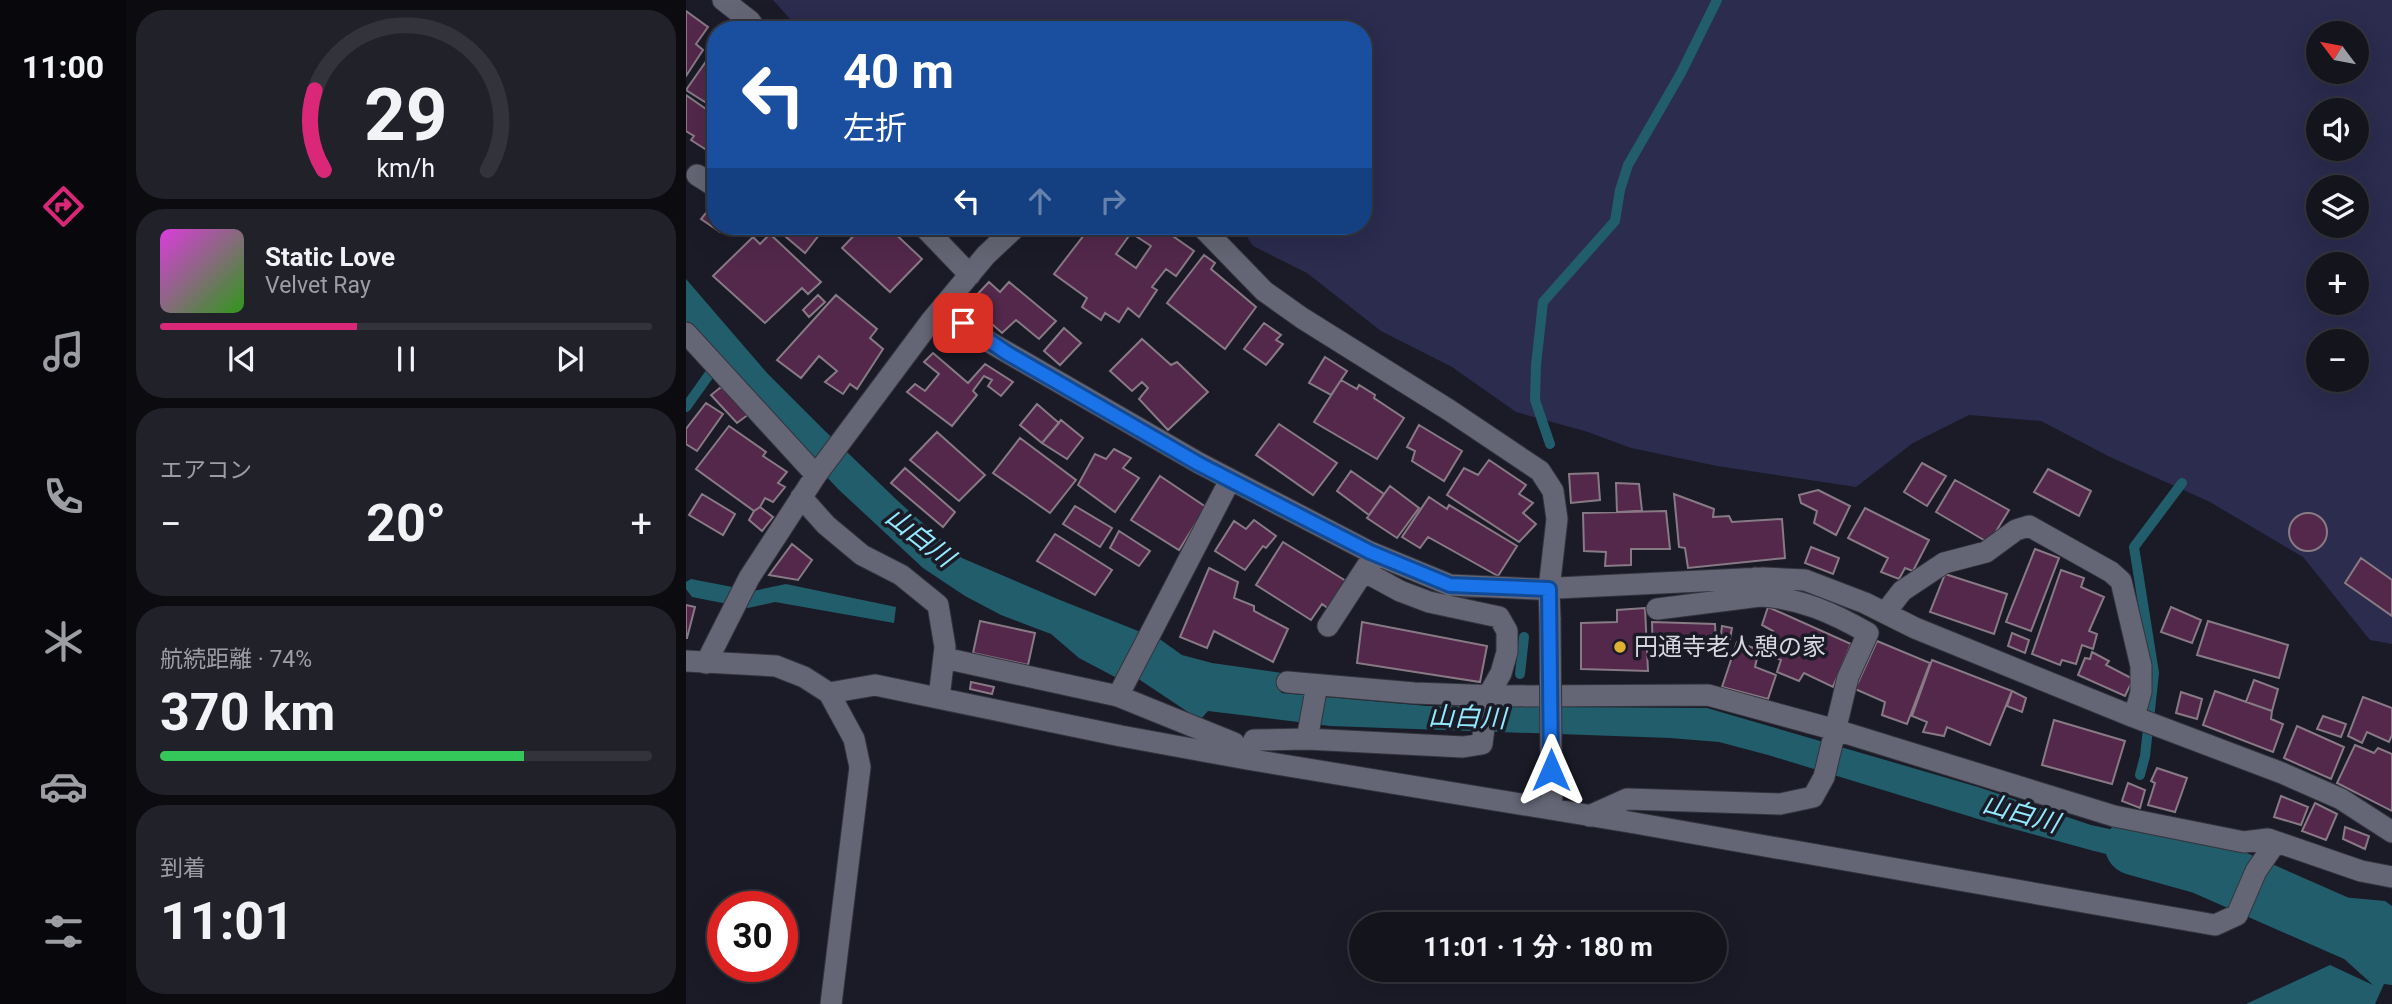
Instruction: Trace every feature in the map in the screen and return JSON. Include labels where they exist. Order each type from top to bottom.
[{"type":"street","points":[[723,0],[750,21]]},
{"type":"street","points":[[697,175],[707,181]]},
{"type":"street","points":[[932,235],[970,275]]},
{"type":"street","points":[[831,1004],[860,767],[854,739],[834,702],[804,677],[776,666],[696,662],[801,497],[840,441],[942,308],[1008,235]]},
{"type":"street","points":[[1210,235],[1274,298],[1541,471],[1553,491],[1557,519],[1549,589],[1552,809]]},
{"type":"street","points":[[942,308],[996,346],[1370,563],[1400,591],[1429,602],[1499,617],[1507,631],[1507,652],[1501,673],[1488,696],[1482,744],[1464,747],[1307,739],[1254,740],[1247,759]]},
{"type":"street","points":[[686,333],[722,375],[817,473]]},
{"type":"street","points":[[1122,689],[1230,480]]},
{"type":"street","points":[[801,497],[826,525],[862,555],[901,575],[938,605],[946,647],[939,698]]},
{"type":"street","points":[[1885,613],[1902,591],[1924,575],[1944,563],[1986,552],[2016,530],[2029,526],[2111,572],[2121,581],[2141,666],[2141,692],[2134,717]]},
{"type":"street","points":[[1370,563],[1450,585],[1549,589],[1757,587],[1815,606],[1868,633],[1848,677],[1824,777],[1814,797],[1780,804],[1627,799],[1590,816]]},
{"type":"street","points":[[1328,626],[1370,563]]},
{"type":"street","points":[[1657,609],[1757,587],[1805,580],[2134,717],[2282,773],[2341,799],[2392,832]]},
{"type":"street","points":[[944,658],[1122,689],[1234,743],[1247,759]]},
{"type":"street","points":[[1287,682],[1414,693],[1488,696],[1708,695],[2114,816],[2244,842],[2267,839],[2361,871],[2392,877]]},
{"type":"street","points":[[834,702],[875,685],[1247,759],[1552,809],[2215,925],[2237,915],[2256,871],[2276,842]]},
{"type":"street","points":[[1307,739],[1317,685]]},
{"type":"shaded area","points":[[773,0],[2392,0],[2392,644],[2370,640],[2303,557],[2210,502],[2110,457],[2041,421],[1969,415],[1913,443],[1856,487],[1717,466],[1631,448],[1588,432],[1516,412],[1452,367],[1381,331],[1307,273],[1253,246],[1246,235],[1372,235],[1372,21],[792,21]]},
{"type":"water","points":[[686,279],[767,373],[899,502],[962,558],[1161,640],[1182,655],[1212,663],[1282,673],[1281,693],[1427,706],[1707,708],[1978,787],[2091,825],[2206,850],[2213,857],[2203,880],[1988,822],[1719,742],[1330,726],[1208,711],[1200,720],[1140,680],[1115,677],[1079,658],[1051,634],[1001,615],[965,596],[923,568],[838,489],[686,325]]},
{"type":"water","points":[[691,579],[753,591],[786,584],[896,607],[894,623],[775,602],[748,608],[692,597],[686,589],[686,582]]},
{"type":"water","points":[[2320,895],[2385,901],[2392,906],[2392,985],[2384,984],[2375,1004],[2246,1004],[2330,965],[2373,985],[2321,938],[2305,930]]},
{"type":"building","points":[[686,11],[707,28],[696,44],[703,50],[686,76]]},
{"type":"building","points":[[707,60],[707,103],[686,90]]},
{"type":"building","points":[[686,95],[707,110],[707,150],[691,140],[694,136],[686,131]]},
{"type":"building","points":[[707,212],[707,223],[701,219]]},
{"type":"building","points":[[771,235],[821,282],[808,294],[802,288],[765,323],[713,276],[753,237],[760,244]]},
{"type":"building","points":[[784,235],[819,235],[805,253]]},
{"type":"building","points":[[854,235],[897,235],[922,259],[890,292],[842,248]]},
{"type":"building","points":[[1084,235],[1130,235],[1116,254],[1136,268],[1151,246],[1134,235],[1171,235],[1194,251],[1176,276],[1166,269],[1152,287],[1157,290],[1139,317],[1128,308],[1119,322],[1105,313],[1101,320],[1082,307],[1087,298],[1054,274]]},
{"type":"building","points":[[1204,255],[1215,263],[1211,269],[1256,307],[1225,349],[1167,303]]},
{"type":"building","points":[[989,282],[1000,292],[1009,282],[1056,321],[1039,339],[1016,320],[1002,333],[975,309],[979,304],[972,300]]},
{"type":"building","points":[[818,295],[825,302],[809,317],[803,310]]},
{"type":"building","points":[[836,295],[877,329],[870,338],[883,349],[857,389],[850,384],[843,394],[825,382],[837,371],[819,356],[801,378],[777,360]]},
{"type":"building","points":[[1264,323],[1281,335],[1276,340],[1283,344],[1266,365],[1244,349]]},
{"type":"building","points":[[1064,328],[1081,343],[1060,365],[1044,351]]},
{"type":"building","points":[[1142,339],[1171,365],[1177,362],[1208,392],[1168,430],[1139,399],[1148,388],[1142,382],[1132,391],[1110,371]]},
{"type":"building","points":[[933,353],[968,383],[985,364],[1013,382],[1001,396],[988,386],[992,380],[984,376],[973,391],[977,395],[952,426],[907,392],[915,384],[925,391],[939,374],[924,362]]},
{"type":"building","points":[[1325,357],[1347,371],[1331,395],[1309,383]]},
{"type":"building","points":[[1341,380],[1357,389],[1359,385],[1404,418],[1377,459],[1314,422]]},
{"type":"building","points":[[721,387],[749,414],[737,423],[711,395]]},
{"type":"building","points":[[706,403],[723,414],[697,451],[686,444],[686,429]]},
{"type":"building","points":[[1037,404],[1059,423],[1042,443],[1020,425]]},
{"type":"building","points":[[1061,420],[1083,438],[1067,459],[1042,443]]},
{"type":"building","points":[[1279,424],[1337,463],[1313,495],[1256,455]]},
{"type":"building","points":[[1419,425],[1462,451],[1444,481],[1412,461],[1415,451],[1407,447]]},
{"type":"building","points":[[729,426],[766,452],[763,456],[787,472],[778,483],[785,487],[773,502],[765,498],[754,511],[696,469]]},
{"type":"building","points":[[937,432],[985,475],[959,501],[910,460]]},
{"type":"building","points":[[1020,438],[1076,480],[1050,513],[993,473]]},
{"type":"building","points":[[1114,449],[1131,458],[1123,468],[1139,478],[1115,512],[1078,485],[1095,454],[1106,459]]},
{"type":"building","points":[[1489,460],[1526,485],[1519,494],[1533,503],[1523,513],[1536,524],[1519,542],[1447,495],[1464,468],[1478,475]]},
{"type":"building","points":[[1922,463],[1946,476],[1927,506],[1904,492]]},
{"type":"building","points":[[905,468],[955,512],[943,527],[891,483]]},
{"type":"building","points":[[2048,469],[2091,491],[2079,516],[2034,492]]},
{"type":"building","points":[[1351,471],[1384,494],[1369,515],[1337,491]]},
{"type":"building","points":[[1598,473],[1600,500],[1571,503],[1569,474]]},
{"type":"building","points":[[1160,476],[1206,507],[1179,550],[1131,520]]},
{"type":"building","points":[[1955,480],[2009,510],[1989,543],[1936,512]]},
{"type":"building","points":[[1616,483],[1639,484],[1642,511],[1617,512]]},
{"type":"building","points":[[1390,486],[1419,508],[1397,538],[1367,518]]},
{"type":"building","points":[[1818,490],[1850,506],[1836,535],[1814,523],[1817,511],[1801,503],[1799,495]]},
{"type":"building","points":[[702,494],[735,514],[723,535],[689,515]]},
{"type":"building","points":[[1674,494],[1714,509],[1713,517],[1729,516],[1732,522],[1782,519],[1785,558],[1688,568],[1685,548],[1679,547]]},
{"type":"building","points":[[1429,497],[1447,509],[1449,505],[1517,546],[1498,576],[1428,537],[1420,548],[1402,537]]},
{"type":"building","points":[[1075,506],[1112,528],[1100,547],[1063,524]]},
{"type":"building","points":[[760,507],[773,517],[762,531],[749,520]]},
{"type":"building","points":[[1865,508],[1929,540],[1913,571],[1905,568],[1899,579],[1881,572],[1888,558],[1848,538]]},
{"type":"building","points":[[1666,511],[1670,549],[1631,549],[1631,565],[1605,566],[1606,552],[1584,551],[1583,513]]},
{"type":"building","points":[[2308,513],[2322,518],[2327,532],[2322,546],[2308,551],[2294,546],[2289,532],[2294,518]]},
{"type":"building","points":[[1254,520],[1276,536],[1266,548],[1263,546],[1245,570],[1215,551],[1234,521],[1246,529]]},
{"type":"building","points":[[1119,531],[1150,551],[1139,566],[1110,548]]},
{"type":"building","points":[[1055,534],[1112,570],[1095,595],[1037,561]]},
{"type":"building","points":[[1283,542],[1346,581],[1329,609],[1322,604],[1311,620],[1256,585]]},
{"type":"building","points":[[792,544],[812,560],[798,580],[769,575]]},
{"type":"building","points":[[1811,547],[1839,558],[1833,574],[1805,563]]},
{"type":"building","points":[[2035,549],[2059,558],[2031,631],[2006,622]]},
{"type":"building","points":[[2361,558],[2392,580],[2392,616],[2345,583]]},
{"type":"building","points":[[1209,568],[1238,582],[1234,598],[1254,606],[1254,611],[1288,629],[1273,662],[1214,631],[1207,648],[1180,637]]},
{"type":"building","points":[[2061,570],[2084,578],[2081,587],[2104,597],[2089,631],[2097,634],[2093,649],[2082,645],[2076,664],[2062,660],[2060,665],[2032,654]]},
{"type":"building","points":[[1945,574],[2007,594],[1994,634],[1930,612]]},
{"type":"building","points":[[686,605],[695,607],[687,638],[686,638]]},
{"type":"building","points":[[1768,607],[1851,644],[1833,687],[1804,673],[1799,681],[1777,672],[1781,660],[1764,652],[1773,631],[1762,625]]},
{"type":"building","points":[[2171,607],[2201,620],[2192,643],[2161,632]]},
{"type":"building","points":[[1645,608],[1648,671],[1581,669],[1581,623],[1617,622],[1617,610]]},
{"type":"building","points":[[980,621],[1035,633],[1028,665],[973,653]]},
{"type":"building","points":[[2208,621],[2288,645],[2279,678],[2197,655]]},
{"type":"building","points":[[1362,622],[1487,646],[1480,682],[1357,663]]},
{"type":"building","points":[[1652,622],[1715,624],[1716,647],[1680,645],[1679,657],[1653,657]]},
{"type":"building","points":[[1722,626],[1732,628],[1729,644],[1720,643]]},
{"type":"building","points":[[2012,633],[2029,640],[2025,653],[2008,646]]},
{"type":"building","points":[[1877,641],[1930,663],[1907,724],[1882,715],[1885,702],[1855,689]]},
{"type":"building","points":[[1737,642],[1759,650],[1755,667],[1776,675],[1768,699],[1722,687]]},
{"type":"building","points":[[2092,652],[2109,661],[2106,665],[2133,679],[2125,696],[2078,675],[2085,658],[2090,659]]},
{"type":"building","points":[[1932,660],[2012,691],[1990,745],[1947,727],[1944,736],[1923,732],[1927,722],[1912,716]]},
{"type":"building","points":[[2254,680],[2278,689],[2272,711],[2246,702]]},
{"type":"building","points":[[971,682],[994,687],[992,694],[970,689]]},
{"type":"building","points":[[2012,691],[2026,698],[2022,712],[2007,706]]},
{"type":"building","points":[[2215,691],[2272,711],[2271,719],[2283,724],[2273,752],[2203,725]]},
{"type":"building","points":[[2181,692],[2202,699],[2197,719],[2176,713]]},
{"type":"building","points":[[2363,697],[2392,708],[2392,735],[2389,742],[2367,732],[2362,743],[2348,736]]},
{"type":"building","points":[[2323,716],[2346,724],[2341,737],[2317,729]]},
{"type":"building","points":[[2054,720],[2125,741],[2112,784],[2042,765]]},
{"type":"building","points":[[2297,726],[2344,747],[2331,779],[2284,758]]},
{"type":"building","points":[[2355,745],[2374,753],[2378,748],[2392,754],[2392,811],[2337,783]]},
{"type":"building","points":[[2157,768],[2187,778],[2175,812],[2148,805],[2155,783],[2151,781]]},
{"type":"building","points":[[2128,783],[2145,790],[2140,808],[2122,801]]},
{"type":"building","points":[[2281,796],[2308,807],[2301,825],[2274,817]]},
{"type":"building","points":[[2315,803],[2337,814],[2326,840],[2302,831]]},
{"type":"building","points":[[2345,827],[2369,836],[2365,849],[2343,839]]},
{"type":"waterway","points":[[1550,444],[1535,400],[1543,302],[1615,221],[1620,190],[1628,165],[1681,73],[1717,0]]},
{"type":"waterway","points":[[686,407],[711,372]]},
{"type":"waterway","points":[[2140,775],[2145,756],[2154,673],[2134,547],[2182,483]]},
{"type":"waterway","points":[[1520,674],[1524,637]]},
{"type":"waterway","name":"山白川","points":[[2134,846],[2202,865],[2366,937],[2392,943]]},
{"type":"place","name":"円通寺老人憩の家","points":[[1620,647]]},
{"type":"route","points":[[963,323],[1007,353],[1199,464],[1370,552],[1450,585],[1549,589],[1551,770]]}]
